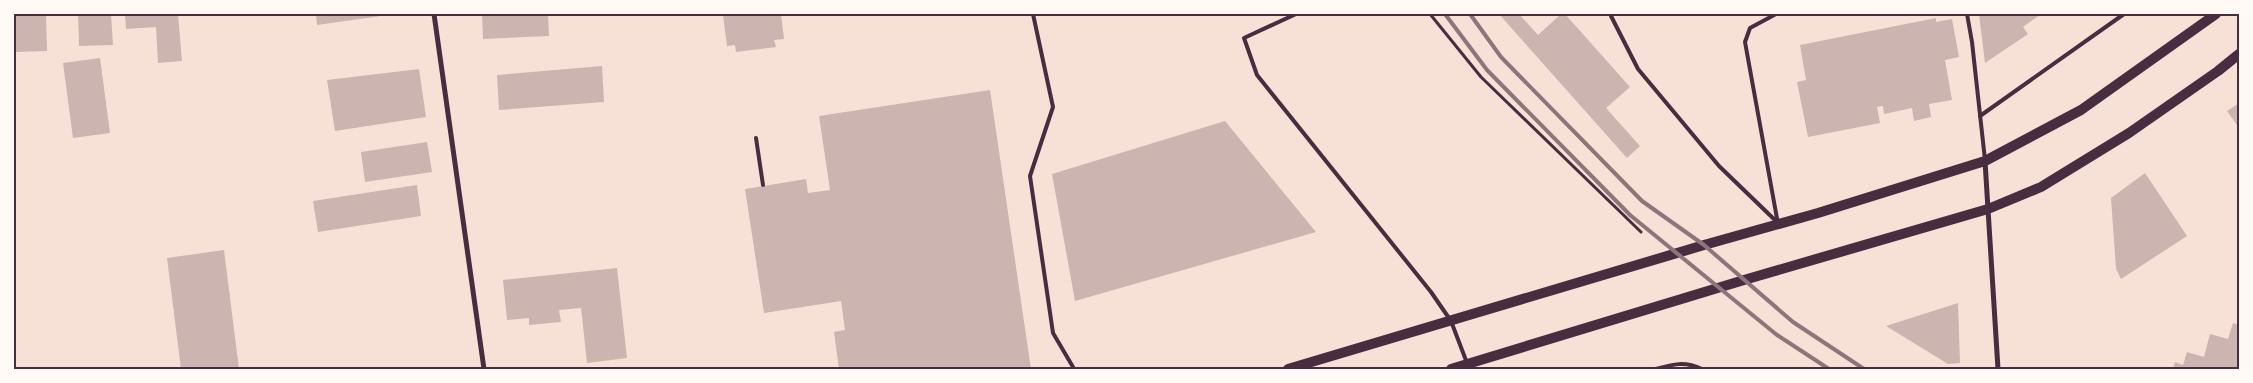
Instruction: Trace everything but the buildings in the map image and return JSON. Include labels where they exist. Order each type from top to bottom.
[{"type":"main road","points":[[1288,369],[1985,161],[2081,110],[2212,15]]},
{"type":"main road","points":[[1451,369],[1762,274],[1988,209],[2041,187],[2129,132],[2218,71],[2239,54]]},
{"type":"street","points":[[434,14],[484,369]]},
{"type":"street","points":[[1985,161],[1998,369]]},
{"type":"lane","points":[[1033,14],[1052,107],[1030,176],[1053,333],[1073,368]]},
{"type":"lane","points":[[1296,14],[1244,38],[1257,75],[1333,168],[1451,321],[1467,364]]},
{"type":"lane","points":[[1776,14],[1750,28],[1745,42],[1778,224]]},
{"type":"lane","points":[[1966,14],[1972,42],[1985,161]]},
{"type":"lane","points":[[1980,116],[2124,14]]},
{"type":"lane","points":[[1611,16],[1638,69],[1719,166],[1778,224]]},
{"type":"lane","points":[[756,138],[763,185]]},
{"type":"lane","points":[[1656,369],[1668,365],[1690,363],[1702,369]]},
{"type":"path","points":[[1430,14],[1481,77],[1641,232]]},
{"type":"railway","points":[[1445,14],[1487,70],[1630,215],[1777,335],[1829,369]]},
{"type":"railway","points":[[1470,14],[1501,57],[1642,201],[1704,245],[1793,322],[1864,369]]}]
